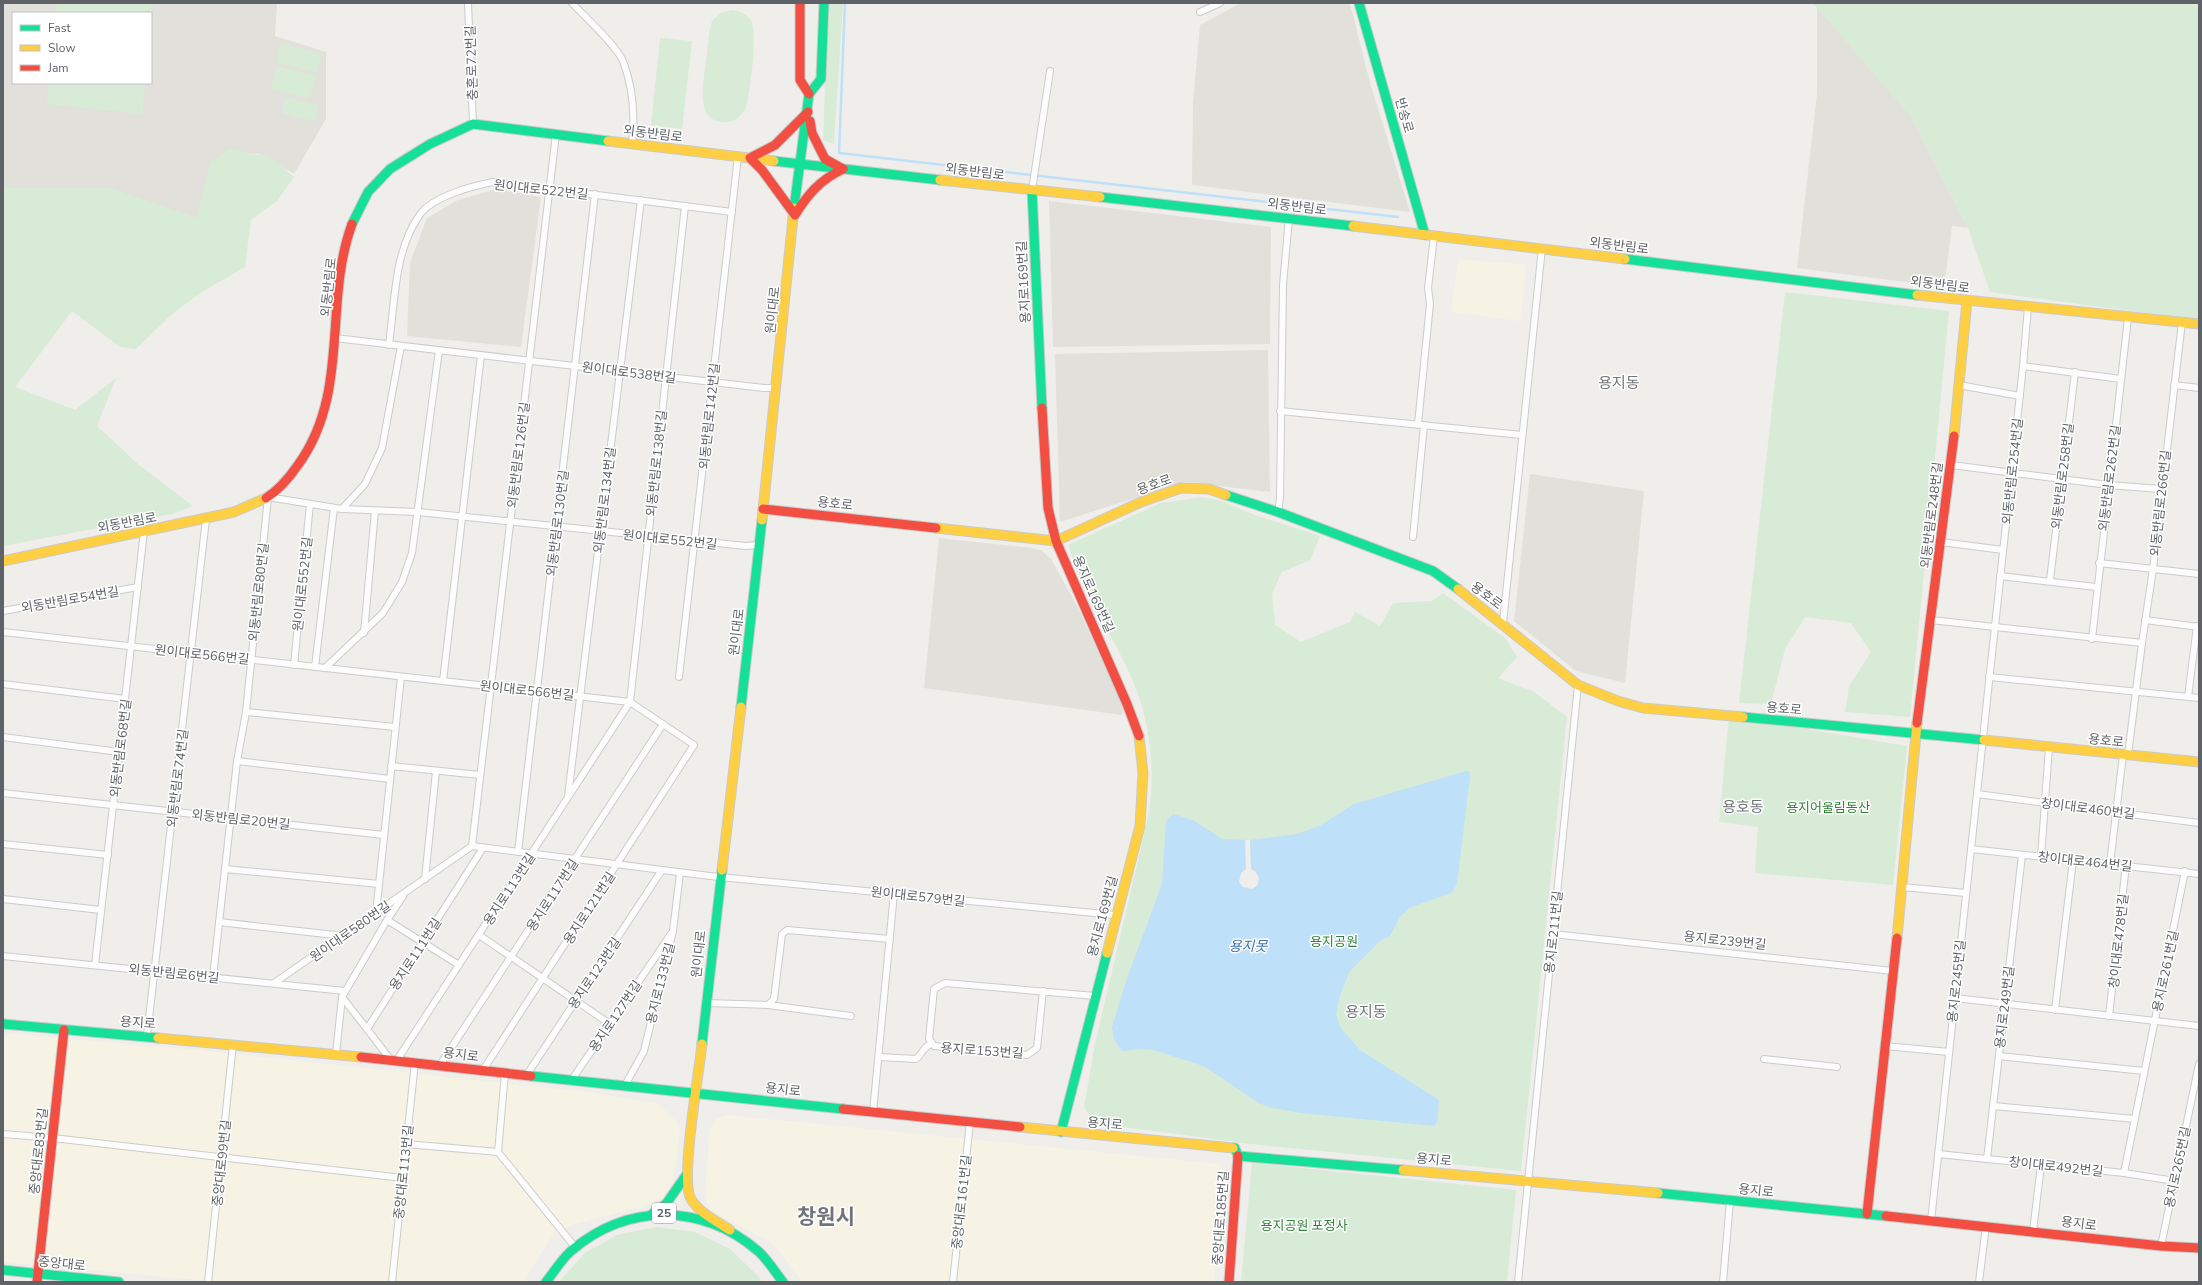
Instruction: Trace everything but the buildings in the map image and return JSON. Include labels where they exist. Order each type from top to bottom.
[{"type":"main road","points":[[800,3],[800,80],[809,94],[821,78],[824,3]]},
{"type":"main road","name":"반송로","points":[[1358,3],[1430,236]]},
{"type":"main road","name":"원이대로","points":[[730,1230],[697,1207],[690,1196],[687,1174],[777,388],[796,215],[800,164],[809,94]]},
{"type":"main road","points":[[808,111],[776,145],[766,153],[750,158],[762,170],[796,215],[812,187],[829,175],[843,169]]},
{"type":"main road","points":[[808,111],[812,133],[825,159],[843,169]]},
{"type":"main road","name":"외동반림로","points":[[3,561],[206,519],[234,512],[268,497],[285,481],[302,460],[318,431],[325,405],[335,338],[341,265],[352,224],[368,193],[400,161],[426,144],[473,124],[843,169],[1033,186],[1967,301],[2199,324]]},
{"type":"main road","name":"용지로169번길","points":[[1033,186],[1048,508],[1056,540],[1124,697],[1140,740],[1143,773],[1140,826],[1061,1132]]},
{"type":"main road","name":"외동반림로248번길","points":[[1916,733],[1951,465],[1967,301]]},
{"type":"main road","name":"용호로","points":[[763,509],[1056,540],[1141,502],[1181,488],[1209,489],[1278,512],[1433,571],[1503,624],[1578,685],[1618,701],[1643,708],[1916,733],[1982,741],[2199,762]]},
{"type":"main road","points":[[1867,1214],[1902,887],[1916,733]]},
{"type":"main road","name":"용지로","points":[[3,1024],[336,1054],[624,1087],[1061,1132],[1234,1148],[1238,1156],[1528,1180],[1986,1226],[2161,1246],[2199,1248]]},
{"type":"main road","name":"중앙대로83번길","points":[[37,1278],[64,1030]]},
{"type":"main road","name":"중앙대로185번길","points":[[1229,1282],[1238,1156]]},
{"type":"main road","name":"원이대로","points":[[652,1214],[666,1204],[687,1174]]},
{"type":"main road","name":"25","points":[[546,1282],[557,1265],[575,1247],[592,1234],[611,1224],[631,1217],[652,1214],[692,1216],[730,1230],[760,1253],[783,1282]]},
{"type":"main road","name":"중앙대로","points":[[3,1270],[37,1278],[119,1282]]},
{"type":"street","name":"충혼로72번길","points":[[468,3],[473,124]]},
{"type":"street","points":[[572,3],[605,38],[623,60],[633,103],[635,122],[632,143]]},
{"type":"street","points":[[1200,12],[1220,3]]},
{"type":"street","points":[[1033,186],[1050,71]]},
{"type":"street","name":"외동반림로126번길","points":[[472,846],[556,134]]},
{"type":"street","name":"외동반림로142번길","points":[[679,677],[738,156]]},
{"type":"street","name":"원이대로522번길","points":[[389,345],[401,253],[422,212],[443,197],[470,186],[493,182],[732,212]]},
{"type":"street","name":"외동반림로130번길","points":[[518,852],[595,194]]},
{"type":"street","name":"외동반림로134번길","points":[[567,799],[641,200]]},
{"type":"street","name":"외동반림로138번길","points":[[620,718],[630,702],[684,206]]},
{"type":"street","points":[[1278,512],[1280,498],[1280,410],[1283,286],[1289,218]]},
{"type":"street","points":[[1413,537],[1430,304],[1428,288],[1430,236]]},
{"type":"street","points":[[1503,624],[1542,248]]},
{"type":"street","name":"외동반림로254번길","points":[[1982,741],[2012,472],[2028,307]]},
{"type":"street","name":"외동반림로262번길","points":[[2092,639],[2096,587],[2128,318]]},
{"type":"street","name":"외동반림로266번길","points":[[2110,864],[2116,811],[2136,692],[2153,569],[2161,489],[2182,322]]},
{"type":"street","name":"원이대로538번길","points":[[335,338],[712,382],[777,388]]},
{"type":"street","points":[[342,509],[365,484],[382,448],[401,346]]},
{"type":"street","points":[[325,668],[364,633],[383,613],[402,582],[412,553],[439,350]]},
{"type":"street","points":[[443,681],[481,355]]},
{"type":"street","points":[[2023,366],[2121,379]]},
{"type":"street","name":"외동반림로258번길","points":[[2050,580],[2075,372]]},
{"type":"street","points":[[1959,385],[2020,396]]},
{"type":"street","points":[[2174,385],[2199,388]]},
{"type":"street","points":[[1280,410],[1522,434]]},
{"type":"street","points":[[1951,465],[2108,485],[2161,489]]},
{"type":"street","name":"원이대로552번길","points":[[268,497],[342,509],[418,512],[746,546],[759,545]]},
{"type":"street","name":"외동반림로80번길","points":[[213,977],[237,761],[246,712],[268,497]]},
{"type":"street","name":"원이대로552번길","points":[[294,665],[310,504]]},
{"type":"street","name":"원이대로552번길","points":[[315,667],[334,508]]},
{"type":"street","points":[[364,633],[375,511]]},
{"type":"street","name":"외동반림로74번길","points":[[147,1036],[206,519]]},
{"type":"street","name":"외동반림로68번길","points":[[95,965],[144,531]]},
{"type":"street","points":[[1941,542],[2003,550]]},
{"type":"street","points":[[2099,563],[2199,574]]},
{"type":"street","points":[[2000,576],[2050,580],[2096,587]]},
{"type":"street","name":"외동반림로54번길","points":[[3,611],[138,587]]},
{"type":"street","points":[[1931,620],[2092,639],[2142,643]]},
{"type":"street","points":[[2145,620],[2198,627],[2188,697]]},
{"type":"street","name":"원이대로566번길","points":[[3,632],[630,702]]},
{"type":"street","points":[[376,913],[401,677]]},
{"type":"street","points":[[1989,677],[2199,698]]},
{"type":"street","points":[[3,684],[125,699]]},
{"type":"street","name":"용지로211번길","points":[[1518,1282],[1578,685]]},
{"type":"street","points":[[630,702],[663,724]]},
{"type":"street","points":[[246,712],[395,727]]},
{"type":"street","name":"용지로113번길","points":[[393,1060],[479,935],[620,718]]},
{"type":"street","name":"용지로121번길","points":[[483,1070],[694,745],[663,724]]},
{"type":"street","name":"용지로117번길","points":[[440,1065],[663,724]]},
{"type":"street","points":[[3,737],[119,752]]},
{"type":"street","name":"용지로245번길","points":[[1930,1221],[1982,741]]},
{"type":"street","points":[[2041,856],[2048,747]]},
{"type":"street","points":[[237,761],[390,779]]},
{"type":"street","points":[[391,766],[480,775]]},
{"type":"street","points":[[425,879],[436,771]]},
{"type":"street","name":"외동반림로20번길","points":[[3,793],[384,835]]},
{"type":"street","name":"창이대로460번길","points":[[1977,794],[2199,823]]},
{"type":"street","points":[[3,844],[108,855]]},
{"type":"street","points":[[472,846],[720,877]]},
{"type":"street","name":"원이대로580번길","points":[[274,983],[472,846]]},
{"type":"street","name":"용지로111번길","points":[[367,1029],[483,848]]},
{"type":"street","name":"창이대로464번길","points":[[1971,849],[2185,871],[2199,874]]},
{"type":"street","name":"용지로249번길","points":[[1987,1159],[2022,854]]},
{"type":"street","points":[[2055,1010],[2073,860]]},
{"type":"street","name":"창이대로478번길","points":[[2109,1016],[2126,865]]},
{"type":"street","points":[[225,869],[379,884]]},
{"type":"street","name":"용지로123번길","points":[[526,1076],[662,870]]},
{"type":"street","name":"용지로261번길","points":[[2124,1172],[2185,871]]},
{"type":"street","name":"용지로133번길","points":[[624,1087],[644,1051],[673,931],[680,873]]},
{"type":"street","name":"원이대로579번길","points":[[720,877],[1116,915]]},
{"type":"street","points":[[1902,887],[1966,893]]},
{"type":"street","points":[[336,1054],[344,994],[387,920],[407,892]]},
{"type":"street","points":[[874,1112],[894,893]]},
{"type":"street","points":[[3,899],[101,910]]},
{"type":"street","points":[[387,920],[459,965]]},
{"type":"street","points":[[219,922],[344,936]]},
{"type":"street","points":[[768,1005],[774,999],[780,944],[782,934],[787,930],[890,939]]},
{"type":"street","name":"용지로127번길","points":[[571,1081],[673,931]]},
{"type":"street","name":"용지로239번길","points":[[1553,934],[1893,971]]},
{"type":"street","points":[[479,935],[610,1024]]},
{"type":"street","name":"외동반림로6번길","points":[[3,956],[274,983],[344,994]]},
{"type":"street","points":[[932,1043],[929,1039],[934,989],[945,983],[1095,996]]},
{"type":"street","name":"용지로153번길","points":[[879,1057],[916,1059],[920,1057],[924,1046],[932,1043],[934,1046],[1027,1055],[1037,1048],[1043,991]]},
{"type":"street","points":[[344,994],[367,1029],[393,1060]]},
{"type":"street","points":[[1955,998],[2199,1026]]},
{"type":"street","points":[[706,1003],[768,1005],[850,1016]]},
{"type":"street","name":"중앙대로99번길","points":[[208,1282],[233,1044]]},
{"type":"street","points":[[1885,1046],[1949,1052]]},
{"type":"street","points":[[1999,1056],[2144,1071]]},
{"type":"street","points":[[1764,1059],[1837,1067]]},
{"type":"street","name":"중앙대로113번길","points":[[392,1282],[415,1062]]},
{"type":"street","name":"용지로265번길","points":[[2161,1246],[2199,1064]]},
{"type":"street","points":[[506,1073],[498,1152],[575,1247]]},
{"type":"street","points":[[1993,1106],[2135,1119]]},
{"type":"street","name":"중앙대로161번길","points":[[953,1282],[970,1122]]},
{"type":"street","points":[[3,1134],[53,1138],[403,1178]]},
{"type":"street","points":[[406,1144],[498,1152]]},
{"type":"street","name":"창이대로492번길","points":[[1938,1154],[2124,1172],[2174,1181]]},
{"type":"street","points":[[2033,1231],[2041,1164]]},
{"type":"street","points":[[1723,1282],[1730,1201]]},
{"type":"street","points":[[1979,1282],[1986,1226]]},
{"type":"shaded area","points":[[3,3],[277,3],[275,36],[326,52],[326,119],[294,174],[257,153],[221,158],[199,227],[3,193]]},
{"type":"shaded area","points":[[1241,3],[1349,3],[1370,83],[1410,212],[1192,185],[1193,103],[1200,25]]},
{"type":"shaded area","points":[[1817,7],[1910,115],[1968,228],[1952,226],[1944,287],[1797,268],[1817,94]]},
{"type":"shaded area","points":[[496,189],[541,197],[521,347],[407,336],[410,263],[427,218],[458,200]]},
{"type":"shaded area","points":[[1049,201],[1271,227],[1270,344],[1053,347]]},
{"type":"shaded area","points":[[1458,259],[1526,265],[1520,321],[1451,312]]},
{"type":"shaded area","points":[[1268,350],[1270,492],[1185,482],[1060,522],[1055,354]]},
{"type":"shaded area","points":[[1530,474],[1644,491],[1625,683],[1576,671],[1514,621]]},
{"type":"shaded area","points":[[939,538],[1033,548],[1042,551],[1051,559],[1078,608],[1114,687],[1123,708],[1122,715],[924,688]]},
{"type":"shaded area","points":[[3,1033],[208,1051],[586,1092],[659,1104],[675,1120],[680,1129],[676,1163],[672,1181],[664,1197],[652,1204],[571,1225],[552,1236],[529,1272],[525,1282],[221,1282],[3,1262]]},
{"type":"shaded area","points":[[727,1115],[1218,1164],[1226,1170],[1214,1282],[802,1282],[780,1252],[769,1241],[711,1211],[707,1204],[705,1193],[710,1129],[717,1118]]},
{"type":"green space","points":[[57,3],[153,3],[152,14],[152,12],[56,12]]},
{"type":"green space","points":[[828,3],[843,3],[834,144],[823,140]]},
{"type":"green space","points":[[1813,3],[2199,3],[2199,320],[1990,292],[1968,228],[1910,115]]},
{"type":"green space","points":[[732,10],[740,12],[751,20],[753,27],[754,49],[746,107],[737,119],[728,122],[717,121],[710,117],[705,109],[703,90],[712,21],[720,13]]},
{"type":"green space","points":[[660,38],[692,41],[682,129],[651,125]]},
{"type":"green space","points":[[281,43],[322,54],[317,73],[276,62]]},
{"type":"green space","points":[[276,66],[316,76],[310,98],[271,89]]},
{"type":"green space","points":[[49,84],[145,84],[142,114],[47,104]]},
{"type":"green space","points":[[285,97],[318,105],[315,121],[282,113]]},
{"type":"green space","points":[[230,149],[270,157],[294,177],[278,200],[251,220],[245,267],[200,293],[171,315],[136,349],[120,347],[72,311],[15,387],[75,410],[116,378],[97,426],[139,465],[193,506],[172,514],[3,546],[3,188],[111,188],[197,218],[210,162]]},
{"type":"green space","points":[[1785,292],[1949,311],[1910,717],[1845,712],[1849,686],[1871,652],[1851,623],[1805,617],[1785,649],[1771,704],[1739,703]]},
{"type":"green space","name":"용지공원","points":[[1203,497],[1222,501],[1255,515],[1320,536],[1310,560],[1282,572],[1272,593],[1275,625],[1301,642],[1350,622],[1355,612],[1380,626],[1393,603],[1432,601],[1443,593],[1505,638],[1517,657],[1498,678],[1534,692],[1567,717],[1521,1171],[1250,1144],[1095,1123],[1084,1107],[1095,1044],[1148,818],[1152,771],[1149,740],[1143,709],[1138,694],[1130,675],[1083,583],[1068,545],[1161,503]]},
{"type":"green space","name":"용지어울림동산","points":[[1729,716],[1907,746],[1893,885],[1755,873],[1758,827],[1719,822]]},
{"type":"green space","name":"용지공원 포정사","points":[[1252,1163],[1516,1190],[1507,1282],[1241,1282]]},
{"type":"green space","points":[[656,1227],[695,1232],[730,1249],[758,1276],[762,1282],[559,1282],[585,1253],[617,1235]]},
{"type":"water","name":"용지못","points":[[1469,771],[1470,777],[1457,884],[1451,893],[1409,908],[1400,917],[1390,936],[1381,940],[1350,971],[1340,995],[1336,1014],[1340,1027],[1360,1050],[1439,1100],[1437,1123],[1434,1126],[1301,1113],[1269,1107],[1259,1103],[1207,1068],[1195,1063],[1153,1050],[1140,1049],[1122,1051],[1114,1040],[1112,1027],[1126,981],[1162,884],[1166,821],[1173,814],[1193,820],[1222,839],[1250,840],[1297,834],[1321,825],[1354,804]]},
{"type":"pier","points":[[1245,840],[1250,840],[1251,869],[1256,872],[1259,878],[1257,886],[1252,889],[1243,887],[1239,882],[1241,873],[1246,869]]},
{"type":"waterway","points":[[845,3],[839,153],[1398,217]]},
{"type":"traffic: fast","points":[[794,208],[809,94],[821,79],[824,3]]},
{"type":"traffic: fast","points":[[1359,3],[1425,235]]},
{"type":"traffic: fast","points":[[352,224],[368,192],[390,169],[430,144],[473,124],[608,141]]},
{"type":"traffic: fast","points":[[774,161],[940,180]]},
{"type":"traffic: fast","points":[[1032,190],[1042,408]]},
{"type":"traffic: fast","points":[[1100,197],[1353,226]]},
{"type":"traffic: fast","points":[[1625,259],[1917,295]]},
{"type":"traffic: fast","points":[[1226,495],[1278,512],[1433,571],[1458,589]]},
{"type":"traffic: fast","points":[[741,707],[762,520]]},
{"type":"traffic: fast","points":[[1743,717],[1984,740]]},
{"type":"traffic: fast","points":[[702,1044],[722,870]]},
{"type":"traffic: fast","points":[[1061,1132],[1107,953]]},
{"type":"traffic: fast","points":[[3,1024],[158,1038]]},
{"type":"traffic: fast","points":[[531,1076],[843,1109]]},
{"type":"traffic: fast","points":[[1233,1148],[1235,1148],[1238,1156],[1403,1170]]},
{"type":"traffic: fast","points":[[652,1214],[666,1204],[687,1174]]},
{"type":"traffic: fast","points":[[1658,1193],[1886,1216]]},
{"type":"traffic: fast","points":[[546,1282],[567,1255],[593,1235],[616,1224],[640,1217],[664,1215],[689,1217],[713,1224],[736,1235],[758,1251],[783,1282]]},
{"type":"traffic: fast","points":[[3,1270],[119,1282]]},
{"type":"traffic: slow","points":[[608,141],[774,161]]},
{"type":"traffic: slow","points":[[940,180],[1100,197]]},
{"type":"traffic: slow","points":[[762,520],[794,208]]},
{"type":"traffic: slow","points":[[1353,226],[1625,259]]},
{"type":"traffic: slow","points":[[1917,295],[2199,324]]},
{"type":"traffic: slow","points":[[1954,436],[1967,301]]},
{"type":"traffic: slow","points":[[936,528],[1056,541],[1141,502],[1181,488],[1209,489],[1226,495]]},
{"type":"traffic: slow","points":[[3,561],[234,512],[266,498]]},
{"type":"traffic: slow","points":[[1458,589],[1578,685],[1618,701],[1643,708],[1743,717]]},
{"type":"traffic: slow","points":[[722,870],[741,707]]},
{"type":"traffic: slow","points":[[1897,938],[1917,723]]},
{"type":"traffic: slow","points":[[1107,953],[1140,826],[1143,773],[1139,736]]},
{"type":"traffic: slow","points":[[1984,740],[2199,762]]},
{"type":"traffic: slow","points":[[158,1038],[361,1057]]},
{"type":"traffic: slow","points":[[702,1044],[689,1147],[688,1185],[690,1197],[697,1207],[730,1230]]},
{"type":"traffic: slow","points":[[1020,1127],[1233,1148]]},
{"type":"traffic: slow","points":[[1403,1170],[1658,1193]]},
{"type":"traffic: jam","points":[[800,3],[800,80],[809,94]]},
{"type":"traffic: jam","points":[[808,112],[775,145],[750,158],[762,170],[795,215],[815,188],[843,169]]},
{"type":"traffic: jam","points":[[810,121],[812,133],[825,159],[843,169]]},
{"type":"traffic: jam","points":[[266,498],[284,483],[298,465],[314,437],[325,408],[331,377],[339,285],[344,254],[352,224]]},
{"type":"traffic: jam","points":[[1042,408],[1048,508],[1056,541],[1127,704],[1139,736]]},
{"type":"traffic: jam","points":[[1917,723],[1954,436]]},
{"type":"traffic: jam","points":[[763,509],[936,528]]},
{"type":"traffic: jam","points":[[1867,1214],[1897,938]]},
{"type":"traffic: jam","points":[[37,1282],[64,1030]]},
{"type":"traffic: jam","points":[[361,1057],[531,1076]]},
{"type":"traffic: jam","points":[[843,1109],[1020,1127]]},
{"type":"traffic: jam","points":[[1229,1282],[1238,1156]]},
{"type":"traffic: jam","points":[[1886,1216],[2161,1246],[2199,1248]]},
{"type":"district","name":"용지동","points":[[1619,383]]},
{"type":"district","name":"용호동","points":[[1743,807]]},
{"type":"district","name":"용지동","points":[[1366,1012]]},
{"type":"district","name":"창원시","points":[[826,1217]]}]
